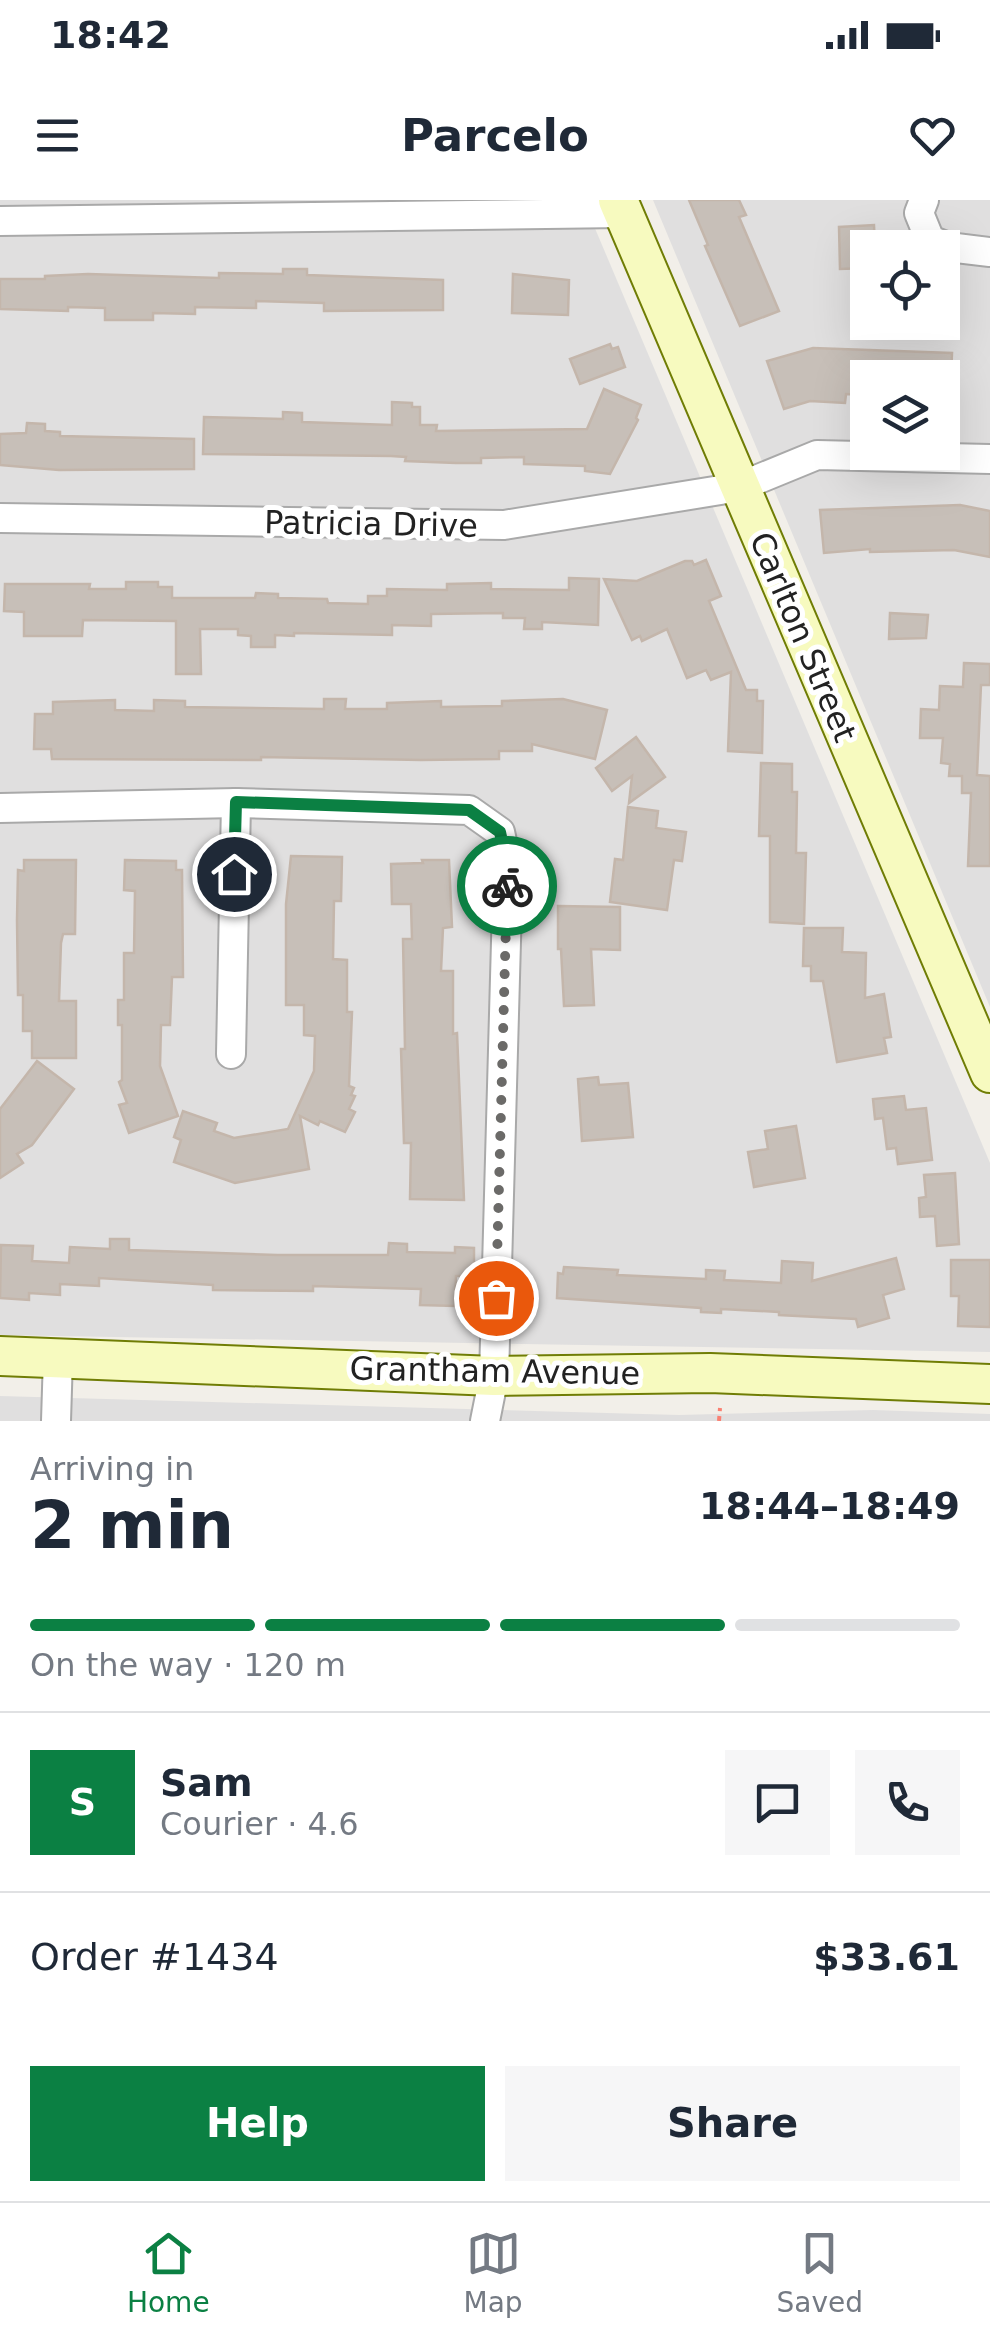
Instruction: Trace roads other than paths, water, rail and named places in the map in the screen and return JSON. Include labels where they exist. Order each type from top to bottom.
[{"type":"street","points":[[924,200],[919,214],[930,240],[948,248],[990,252]]},
{"type":"street","points":[[0,220],[620,207]]},
{"type":"street","name":"Carlton Street","points":[[620,207],[990,1073]]},
{"type":"street","name":"Patricia Drive","points":[[0,518],[504,526],[738,487],[818,454],[990,459]]},
{"type":"street","points":[[231,1054],[236,802]]},
{"type":"street","points":[[0,808],[236,802],[469,810],[500,832],[508,870],[494,1376],[485,1421]]},
{"type":"street","name":"Grantham Avenue","points":[[0,1356],[494,1376],[710,1372],[990,1384]]},
{"type":"street","points":[[56,1421],[58,1357]]}]
